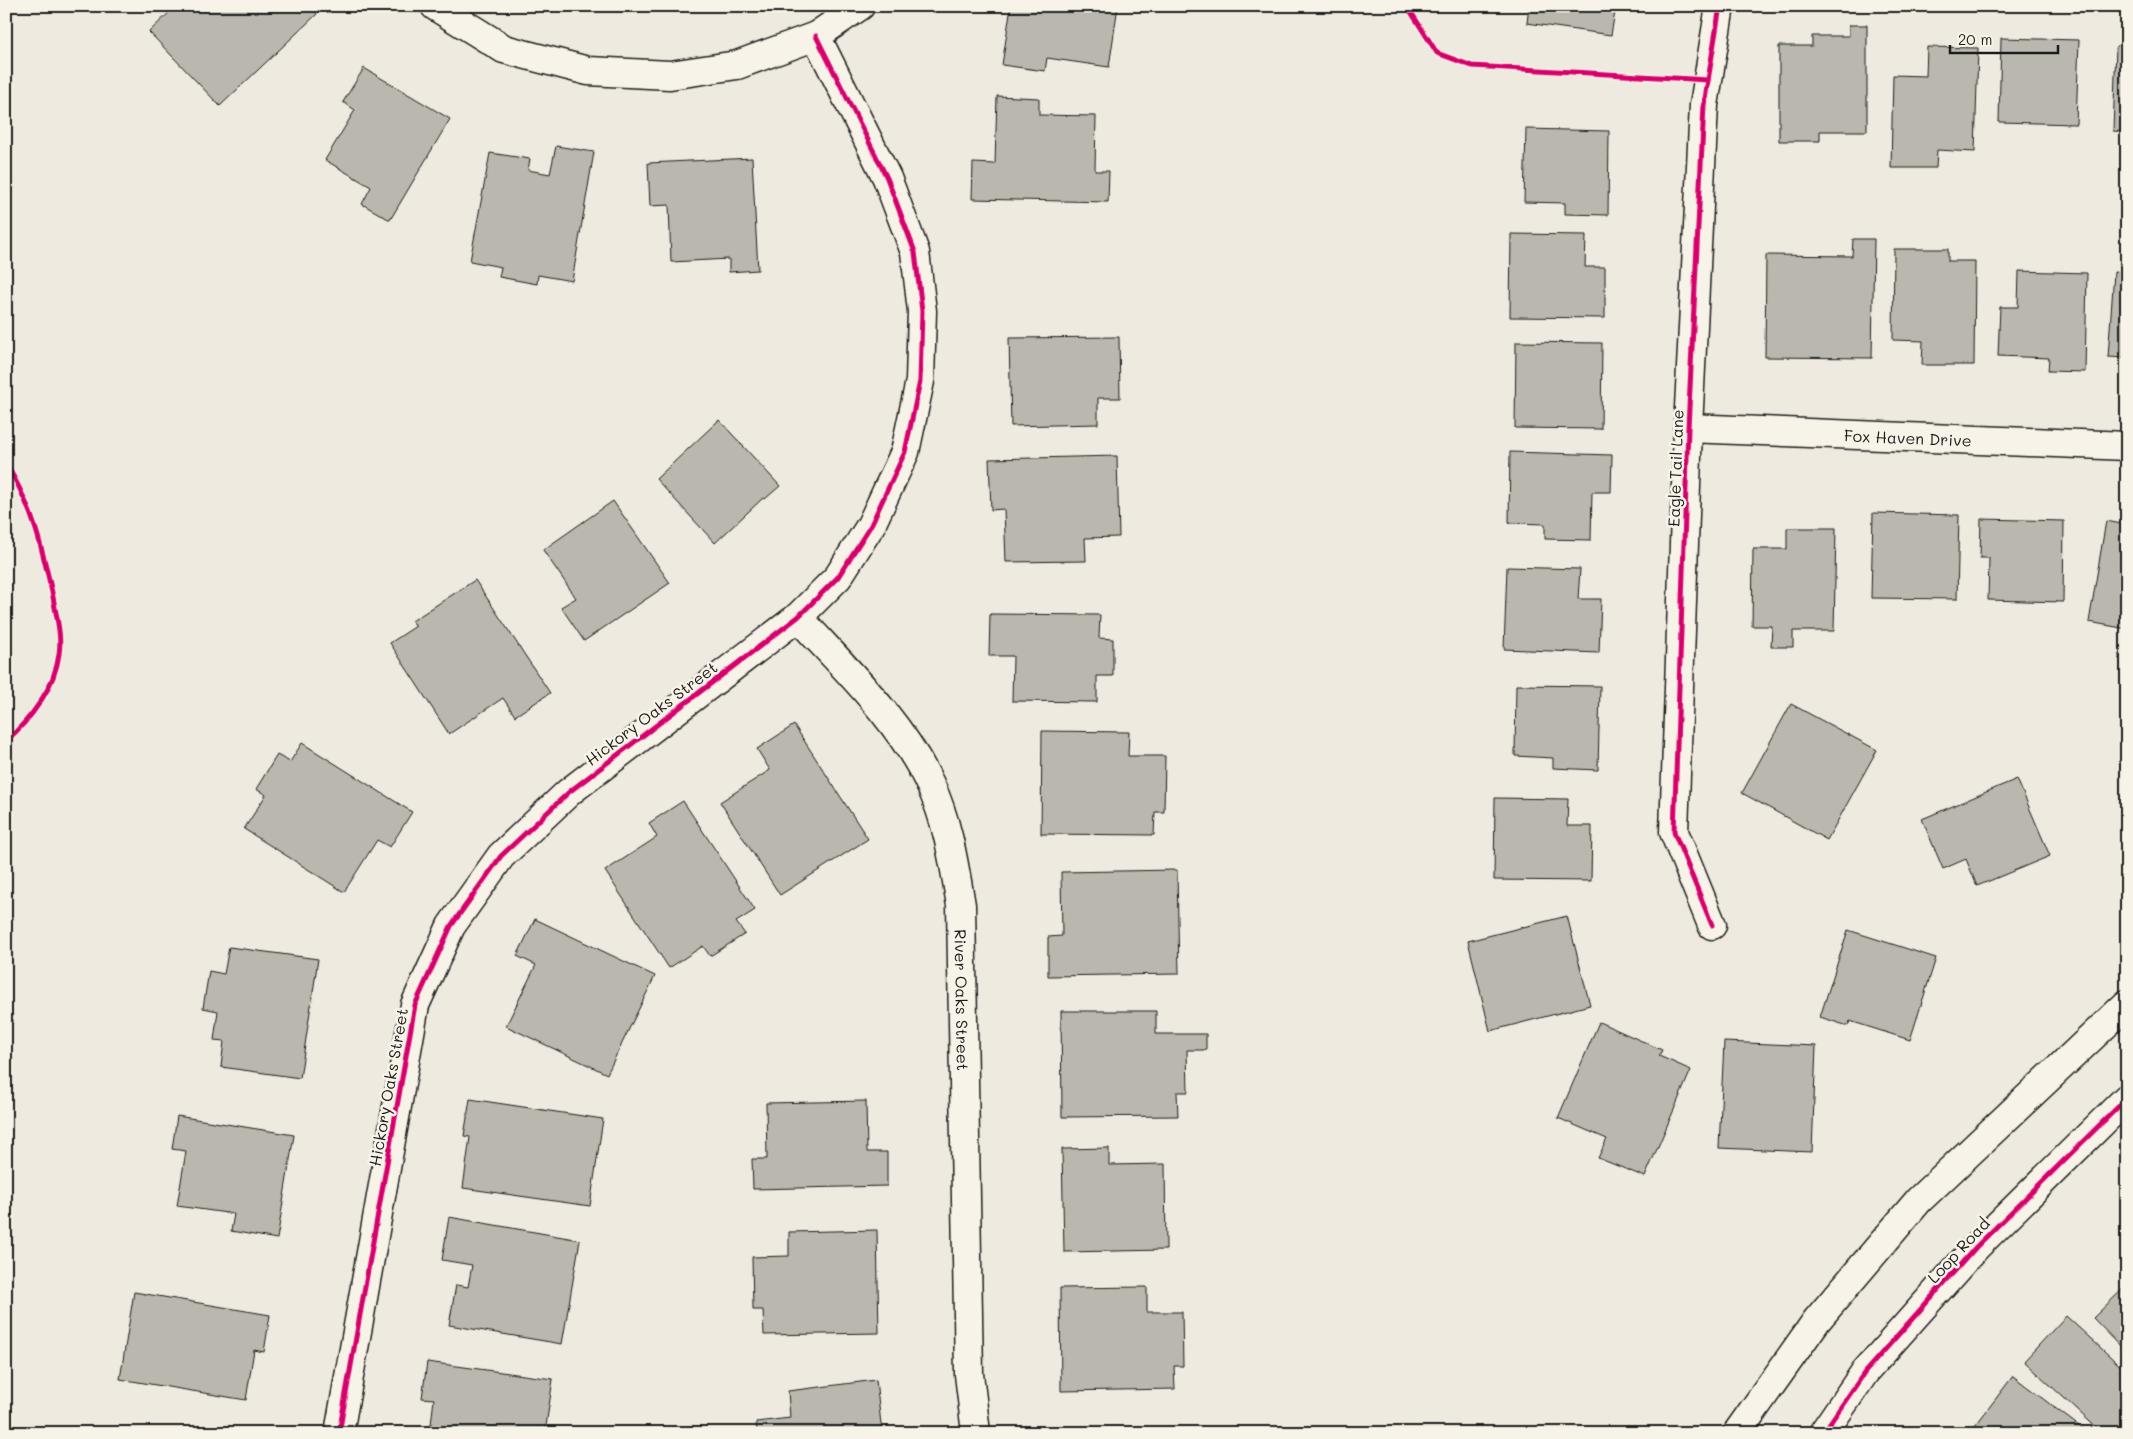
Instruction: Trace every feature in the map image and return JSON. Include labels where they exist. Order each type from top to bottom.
[{"type":"street","points":[[435,6],[504,49],[588,71],[670,76],[737,65],[816,36],[860,6]]},
{"type":"street","name":"Eagle Tail Lane","points":[[1712,925],[1674,832],[1688,428],[1704,105],[1720,6]]},
{"type":"street","name":"Hickory Oaks Street","points":[[338,1433],[415,1005],[451,926],[501,856],[569,792],[798,618],[838,577],[871,525],[905,452],[920,381],[922,311],[915,252],[887,178],[816,36]]},
{"type":"street","name":"Fox Haven Drive","points":[[1688,428],[2127,446]]},
{"type":"street","name":"River Oaks Street","points":[[798,618],[897,729],[930,784],[950,841],[961,905],[970,1374],[976,1433]]},
{"type":"street","points":[[1737,1433],[1817,1320],[1919,1200],[2127,1004]]},
{"type":"street","name":"Loop Road","points":[[1823,1433],[1865,1372],[1976,1247],[2127,1098]]},
{"type":"building","points":[[176,6],[310,6],[317,14],[220,106],[149,32]]},
{"type":"building","points":[[1011,6],[1118,6],[1109,67],[1047,58],[1045,71],[1002,65]]},
{"type":"building","points":[[1529,6],[1616,6],[1611,35],[1527,23]]},
{"type":"building","points":[[1849,25],[1867,25],[1867,131],[1820,131],[1820,141],[1779,141],[1779,46],[1812,46],[1812,36],[1849,36]]},
{"type":"building","points":[[2001,38],[2079,40],[2076,124],[1999,122]]},
{"type":"building","points":[[2116,46],[2127,46],[2127,156],[2124,156],[2125,132],[2113,131]]},
{"type":"building","points":[[1927,47],[1978,48],[1975,152],[1937,150],[1936,168],[1891,168],[1893,75],[1926,76]]},
{"type":"building","points":[[364,68],[450,119],[390,220],[362,204],[371,187],[325,160],[355,110],[343,102]]},
{"type":"building","points":[[997,96],[1039,98],[1039,115],[1096,116],[1095,171],[1109,171],[1108,202],[972,199],[973,163],[995,164]]},
{"type":"building","points":[[1526,129],[1609,131],[1608,215],[1565,214],[1565,203],[1524,202]]},
{"type":"building","points":[[556,146],[594,152],[572,281],[538,275],[537,284],[499,277],[501,267],[470,261],[490,153],[530,159],[528,170],[550,174]]},
{"type":"building","points":[[752,158],[758,270],[729,272],[729,259],[671,262],[669,205],[650,206],[648,163]]},
{"type":"building","points":[[1511,234],[1586,235],[1585,267],[1605,267],[1605,318],[1510,317]]},
{"type":"building","points":[[1853,239],[1874,239],[1872,358],[1765,357],[1766,255],[1852,256]]},
{"type":"building","points":[[1894,249],[1948,249],[1948,261],[1975,261],[1974,365],[1922,365],[1923,341],[1893,340]]},
{"type":"building","points":[[2019,271],[2087,273],[2085,372],[2048,371],[2049,358],[1998,356],[2000,307],[2018,307]]},
{"type":"building","points":[[2114,272],[2127,273],[2127,358],[2108,357]]},
{"type":"building","points":[[1119,337],[1120,398],[1098,398],[1098,424],[1011,426],[1009,338]]},
{"type":"building","points":[[1516,342],[1602,343],[1601,429],[1515,428]]},
{"type":"building","points":[[719,420],[780,486],[765,499],[763,498],[715,543],[656,479]]},
{"type":"building","points":[[1510,452],[1612,455],[1611,492],[1592,492],[1591,540],[1545,539],[1545,524],[1509,523]]},
{"type":"building","points":[[1117,456],[1119,537],[1085,538],[1086,561],[1006,562],[1004,509],[991,510],[989,459]]},
{"type":"building","points":[[613,501],[670,583],[584,641],[561,607],[576,598],[543,550]]},
{"type":"building","points":[[1873,513],[1959,515],[1957,599],[1871,598]]},
{"type":"building","points":[[1981,519],[2064,521],[2063,602],[1988,600],[1989,558],[1980,558]]},
{"type":"building","points":[[2106,521],[2127,525],[2127,629],[2089,622]]},
{"type":"building","points":[[1787,528],[1836,528],[1834,631],[1793,631],[1793,647],[1771,647],[1772,626],[1752,626],[1753,549],[1787,549]]},
{"type":"building","points":[[1507,567],[1580,569],[1578,599],[1601,599],[1599,653],[1504,649]]},
{"type":"building","points":[[475,580],[550,693],[515,716],[503,698],[449,734],[390,643],[416,626],[412,621]]},
{"type":"building","points":[[990,614],[1100,615],[1099,638],[1113,639],[1113,676],[1097,676],[1097,702],[1012,701],[1013,656],[989,656]]},
{"type":"building","points":[[1516,685],[1600,686],[1598,770],[1553,768],[1553,758],[1515,756]]},
{"type":"building","points":[[1791,704],[1877,750],[1827,840],[1742,793]]},
{"type":"building","points":[[794,725],[868,839],[780,895],[720,802],[770,770],[757,749]]},
{"type":"building","points":[[1042,731],[1129,732],[1128,756],[1165,756],[1164,812],[1155,812],[1154,835],[1041,834]]},
{"type":"building","points":[[302,743],[412,812],[390,847],[377,840],[344,892],[244,829],[266,795],[256,789],[277,755],[290,762]]},
{"type":"building","points":[[2017,779],[2050,856],[1977,886],[1966,859],[1943,869],[1922,819]]},
{"type":"building","points":[[1495,798],[1568,799],[1567,826],[1592,826],[1591,881],[1494,880]]},
{"type":"building","points":[[683,801],[755,910],[736,922],[745,934],[710,956],[703,946],[669,968],[605,871],[657,837],[649,823]]},
{"type":"building","points":[[1177,870],[1179,974],[1048,976],[1048,937],[1062,936],[1061,872]]},
{"type":"building","points":[[1567,916],[1590,1005],[1490,1031],[1468,941]]},
{"type":"building","points":[[535,919],[655,976],[607,1074],[506,1026],[536,965],[517,956]]},
{"type":"building","points":[[1848,930],[1936,958],[1910,1040],[1850,1021],[1848,1026],[1820,1017]]},
{"type":"building","points":[[229,947],[318,959],[300,1078],[221,1067],[224,1041],[214,1040],[218,1011],[203,1008],[209,971],[224,974]]},
{"type":"building","points":[[1061,1011],[1156,1011],[1156,1034],[1206,1034],[1206,1050],[1187,1050],[1188,1092],[1177,1092],[1178,1116],[1062,1117]]},
{"type":"building","points":[[1599,1022],[1662,1050],[1659,1056],[1691,1070],[1645,1177],[1598,1158],[1607,1139],[1558,1118]]},
{"type":"building","points":[[1724,1042],[1816,1046],[1812,1152],[1719,1148]]},
{"type":"building","points":[[470,1099],[603,1119],[590,1206],[463,1188],[470,1137],[464,1136]]},
{"type":"building","points":[[866,1101],[867,1152],[887,1152],[887,1186],[753,1189],[752,1159],[767,1159],[766,1103]]},
{"type":"building","points":[[177,1116],[294,1135],[277,1239],[231,1231],[234,1214],[177,1206],[186,1151],[172,1149]]},
{"type":"building","points":[[1109,1148],[1109,1165],[1165,1164],[1166,1250],[1064,1252],[1062,1149]]},
{"type":"building","points":[[449,1217],[580,1240],[562,1344],[449,1325],[456,1285],[468,1287],[472,1265],[442,1260]]},
{"type":"building","points":[[877,1230],[879,1333],[764,1335],[763,1310],[753,1310],[752,1257],[789,1256],[789,1232]]},
{"type":"building","points":[[2127,1285],[2127,1353],[2093,1318]]},
{"type":"building","points":[[1147,1287],[1147,1312],[1182,1312],[1183,1366],[1174,1366],[1175,1389],[1061,1391],[1060,1288]]},
{"type":"building","points":[[134,1292],[270,1315],[264,1352],[254,1350],[246,1400],[120,1379]]},
{"type":"building","points":[[2066,1316],[2127,1372],[2127,1419],[2114,1433],[2102,1433],[2024,1361]]},
{"type":"building","points":[[427,1362],[553,1379],[545,1433],[430,1433],[434,1399],[422,1398]]},
{"type":"building","points":[[2013,1376],[2088,1433],[1984,1433],[1975,1426]]},
{"type":"building","points":[[876,1380],[882,1433],[757,1433],[756,1422],[790,1418],[788,1391]]},
{"type":"cycle path","points":[[1411,6],[1411,12],[1437,53],[1472,66],[1708,80]]},
{"type":"cycle path","points":[[1712,925],[1674,832],[1688,428],[1704,105],[1720,6]]},
{"type":"cycle path","points":[[339,1433],[415,1005],[451,926],[501,856],[569,792],[798,617],[838,577],[871,525],[905,452],[920,381],[922,311],[915,252],[887,178],[816,36]]},
{"type":"cycle path","points":[[6,464],[23,496],[36,528],[53,597],[60,640],[57,666],[47,690],[33,713],[6,741]]},
{"type":"cycle path","points":[[1823,1433],[1865,1372],[1976,1247],[2127,1098]]}]
